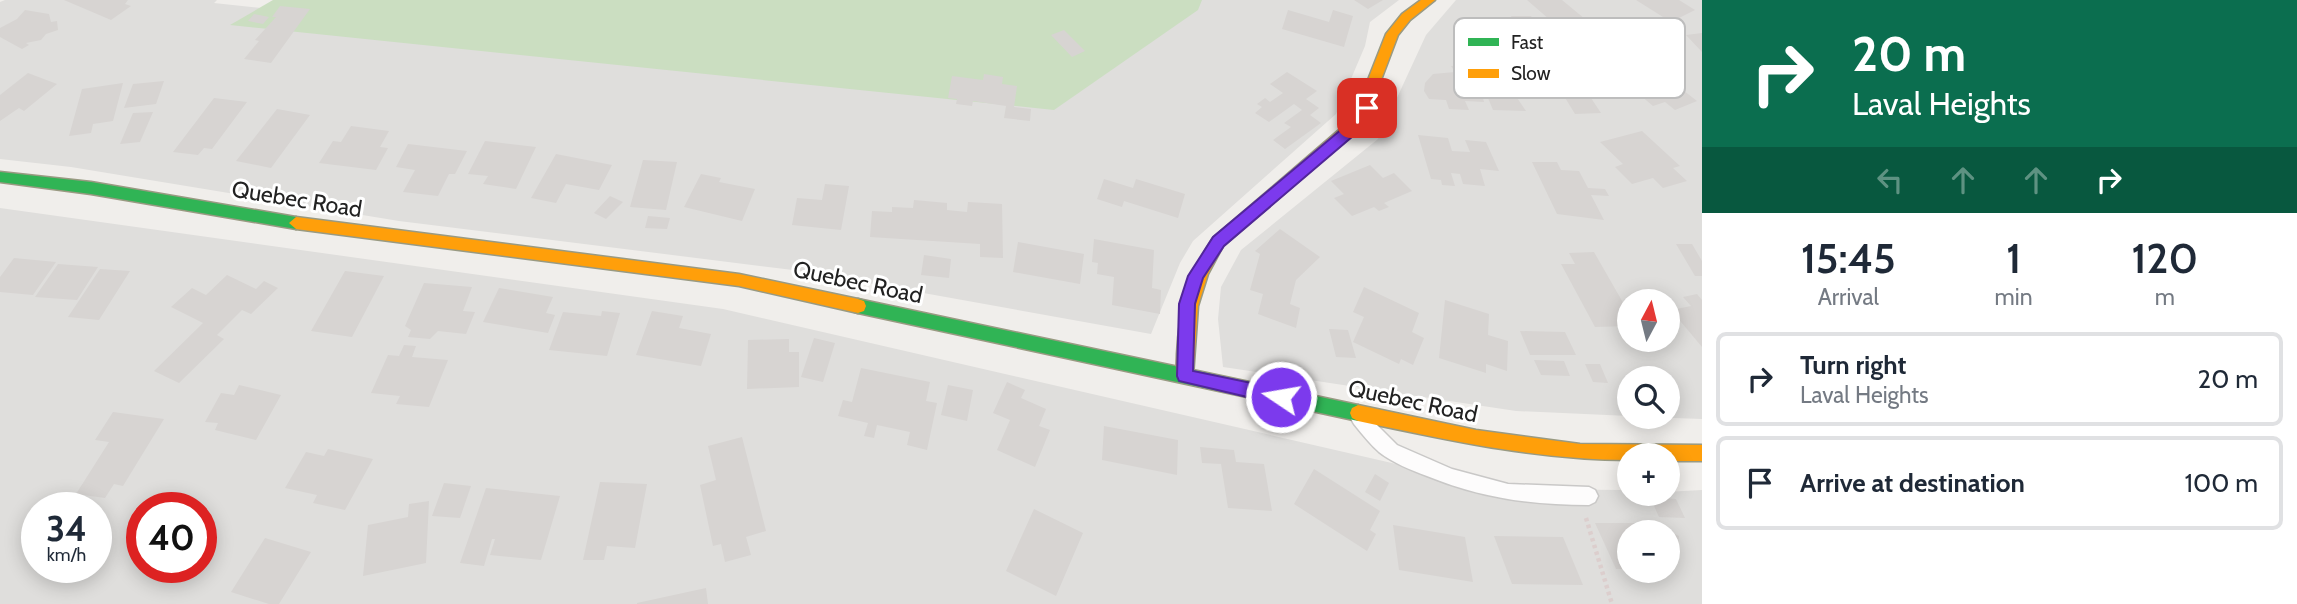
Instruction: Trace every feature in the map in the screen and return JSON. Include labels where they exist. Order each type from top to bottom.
[{"type":"street","points":[[1185,376],[1187,304],[1195,276],[1204,259],[1218,242],[1359,121],[1367,108],[1389,40],[1397,26],[1429,0]]},
{"type":"street","name":"Quebec Road","points":[[0,177],[91,188],[323,227],[739,280],[1353,412],[1525,446],[1628,454],[1702,453]]},
{"type":"lane","points":[[1353,412],[1392,451],[1459,481],[1499,493],[1535,497],[1589,496]]},
{"type":"path","points":[[1585,515],[1612,604]]},
{"type":"shaded area","points":[[217,0],[214,3],[931,79],[902,0],[1399,0],[1370,22],[1365,46],[1336,114],[1193,241],[1180,263],[1151,334],[801,271],[399,221],[71,167],[0,159],[0,2]]},
{"type":"shaded area","points":[[1456,0],[1702,0],[1702,419],[1680,418],[1680,366],[1617,366],[1617,415],[1516,411],[1223,367],[1218,319],[1221,287],[1241,250],[1378,139],[1426,35]]},
{"type":"shaded area","points":[[0,208],[723,309],[1505,489],[1617,490],[1617,506],[1680,506],[1680,491],[1702,490],[1702,604],[0,604]]},
{"type":"green space","points":[[273,0],[1202,0],[1198,10],[1054,110],[230,25]]},
{"type":"building","points":[[64,0],[128,0],[125,4],[131,6],[111,20]]},
{"type":"building","points":[[1354,0],[1383,0],[1368,9]]},
{"type":"building","points":[[1527,0],[1562,0],[1584,18],[1548,18]]},
{"type":"building","points":[[1636,0],[1679,0],[1695,10],[1679,18],[1665,18]]},
{"type":"building","points":[[280,6],[310,9],[271,63],[244,59],[259,41],[255,40],[276,17],[272,17]]},
{"type":"building","points":[[25,10],[49,14],[51,22],[57,21],[58,30],[46,34],[41,40],[26,43],[29,45],[22,49],[0,37],[0,28],[17,19]]},
{"type":"building","points":[[1288,10],[1329,22],[1333,10],[1353,16],[1344,47],[1282,29]]},
{"type":"building","points":[[254,14],[269,17],[263,24],[248,21]]},
{"type":"building","points":[[1511,16],[1532,18],[1512,18]]},
{"type":"building","points":[[1064,30],[1085,51],[1072,57],[1051,35]]},
{"type":"building","points":[[1702,33],[1702,52],[1686,35]]},
{"type":"building","points":[[1287,72],[1317,91],[1306,99],[1319,108],[1310,115],[1321,123],[1285,149],[1273,140],[1291,127],[1284,123],[1302,110],[1294,104],[1269,122],[1255,113],[1262,107],[1257,104],[1265,98],[1270,102],[1283,93],[1270,84]]},
{"type":"building","points":[[1454,72],[1454,98],[1483,98],[1484,102],[1465,101],[1469,110],[1449,109],[1446,100],[1429,99],[1424,91],[1425,83],[1433,74]]},
{"type":"building","points":[[28,73],[57,84],[24,111],[19,108],[0,121],[0,95]]},
{"type":"building","points":[[984,74],[1003,77],[1002,84],[1017,86],[1014,107],[1031,109],[1030,121],[1004,118],[1006,106],[973,101],[972,106],[956,104],[957,99],[948,98],[952,76],[983,80]]},
{"type":"building","points":[[164,81],[156,104],[124,108],[133,84]]},
{"type":"building","points":[[123,83],[113,121],[93,124],[91,133],[69,136],[82,89]]},
{"type":"building","points":[[1685,92],[1697,101],[1675,110],[1665,102],[1653,106],[1643,98],[1685,98]]},
{"type":"building","points":[[214,98],[247,102],[212,149],[204,148],[198,155],[173,152]]},
{"type":"building","points":[[1488,98],[1517,98],[1526,111],[1493,110]]},
{"type":"building","points":[[1565,98],[1591,98],[1601,113],[1575,114]]},
{"type":"building","points":[[277,109],[310,115],[271,168],[236,161]]},
{"type":"building","points":[[153,112],[140,142],[120,144],[133,113]]},
{"type":"building","points":[[351,126],[389,131],[380,147],[388,148],[376,170],[319,163],[333,141],[341,142]]},
{"type":"building","points":[[1642,131],[1680,166],[1673,168],[1687,181],[1663,188],[1653,178],[1632,184],[1615,167],[1623,164],[1600,142]]},
{"type":"building","points":[[1418,135],[1448,138],[1452,151],[1470,152],[1465,140],[1486,142],[1499,171],[1480,169],[1485,186],[1463,184],[1460,174],[1451,173],[1455,186],[1442,185],[1441,180],[1431,179]]},
{"type":"building","points":[[485,141],[536,147],[516,189],[483,184],[488,176],[468,174]]},
{"type":"building","points":[[408,144],[467,151],[455,174],[449,174],[438,196],[403,192],[415,170],[396,167]]},
{"type":"building","points":[[556,154],[612,165],[599,190],[566,184],[556,203],[531,198]]},
{"type":"building","points":[[643,160],[677,162],[666,210],[630,207]]},
{"type":"building","points":[[1532,162],[1557,162],[1561,170],[1579,171],[1588,188],[1605,189],[1609,196],[1591,195],[1604,220],[1557,214]]},
{"type":"building","points":[[1370,165],[1383,178],[1394,173],[1412,191],[1384,203],[1389,207],[1379,211],[1374,207],[1352,216],[1334,198],[1344,194],[1331,181]]},
{"type":"building","points":[[701,174],[721,178],[719,182],[755,189],[742,221],[684,207]]},
{"type":"building","points":[[1104,179],[1133,188],[1136,179],[1185,194],[1178,218],[1124,201],[1122,207],[1097,199]]},
{"type":"building","points":[[825,184],[849,186],[841,230],[792,225],[797,198],[822,200]]},
{"type":"building","points":[[610,196],[623,202],[606,219],[594,213]]},
{"type":"building","points":[[914,200],[947,203],[947,210],[967,212],[968,202],[1002,204],[1003,258],[980,257],[980,244],[870,237],[872,211],[892,212],[892,207],[913,208]]},
{"type":"building","points":[[648,216],[670,218],[667,229],[645,228]]},
{"type":"building","points":[[1280,229],[1320,257],[1296,280],[1290,304],[1300,308],[1296,328],[1258,314],[1263,294],[1250,290],[1260,254],[1255,251]]},
{"type":"building","points":[[1094,239],[1154,250],[1152,288],[1161,290],[1160,314],[1112,305],[1114,277],[1097,274],[1098,263],[1092,262]]},
{"type":"building","points":[[1018,242],[1084,254],[1080,284],[1013,272]]},
{"type":"building","points":[[1676,244],[1692,244],[1702,261],[1702,276],[1695,276]]},
{"type":"building","points":[[1594,252],[1617,292],[1617,326],[1595,327],[1561,264],[1575,264],[1569,253]]},
{"type":"building","points":[[924,255],[951,259],[949,278],[921,275]]},
{"type":"building","points":[[14,258],[56,262],[33,295],[0,292],[0,277]]},
{"type":"building","points":[[58,264],[98,267],[77,300],[35,297]]},
{"type":"building","points":[[100,269],[130,271],[99,320],[68,317]]},
{"type":"building","points":[[345,271],[384,276],[352,337],[311,331]]},
{"type":"building","points":[[227,275],[256,289],[264,281],[278,288],[251,314],[242,310],[217,335],[224,339],[179,383],[154,371],[203,323],[171,307],[192,288],[206,295]]},
{"type":"building","points":[[424,283],[472,287],[463,311],[475,312],[466,334],[438,331],[430,339],[408,337],[411,330],[405,326]]},
{"type":"building","points":[[1364,287],[1419,313],[1412,332],[1424,338],[1413,365],[1401,359],[1399,364],[1353,342],[1364,317],[1353,312]]},
{"type":"building","points":[[499,288],[553,297],[546,313],[555,315],[548,333],[483,322]]},
{"type":"building","points":[[1697,294],[1702,300],[1702,347],[1680,321],[1680,308],[1691,306],[1683,297]]},
{"type":"building","points":[[1445,300],[1489,314],[1488,335],[1508,341],[1507,371],[1486,364],[1486,373],[1439,358]]},
{"type":"building","points":[[602,311],[620,313],[607,356],[549,350],[563,312],[601,316]]},
{"type":"building","points":[[652,311],[683,316],[679,328],[711,334],[701,366],[636,355]]},
{"type":"building","points":[[1329,329],[1348,330],[1356,358],[1336,357]]},
{"type":"building","points":[[1520,331],[1565,332],[1576,355],[1530,355]]},
{"type":"building","points":[[814,338],[835,343],[823,382],[801,377]]},
{"type":"building","points":[[789,339],[789,352],[799,352],[799,387],[747,389],[748,340]]},
{"type":"building","points":[[404,345],[416,346],[412,357],[448,360],[429,407],[396,404],[400,396],[371,393],[388,355],[399,356]]},
{"type":"building","points":[[1534,360],[1564,361],[1570,376],[1541,375]]},
{"type":"building","points":[[1585,364],[1600,364],[1608,383],[1593,382]]},
{"type":"building","points":[[861,368],[930,382],[926,401],[937,403],[927,450],[907,445],[910,432],[877,425],[874,438],[864,436],[868,423],[838,416],[843,400],[852,402]]},
{"type":"building","points":[[1007,382],[1025,390],[1021,398],[1046,409],[1039,426],[1050,430],[1035,467],[997,450],[1010,420],[993,413]]},
{"type":"building","points":[[239,385],[281,395],[256,440],[215,430],[218,423],[205,422],[221,393],[234,395]]},
{"type":"building","points":[[948,385],[973,390],[967,421],[941,415]]},
{"type":"building","points":[[113,412],[164,419],[123,486],[114,484],[109,492],[77,492],[109,442],[95,440]]},
{"type":"building","points":[[1104,426],[1178,440],[1177,475],[1102,460]]},
{"type":"building","points":[[742,437],[766,531],[746,537],[751,555],[725,562],[721,544],[713,546],[700,485],[716,480],[708,446]]},
{"type":"building","points":[[1200,447],[1234,450],[1236,462],[1264,464],[1272,511],[1228,508],[1221,464],[1202,463]]},
{"type":"building","points":[[328,449],[373,459],[345,510],[313,503],[317,495],[285,488],[306,452],[324,456]]},
{"type":"building","points":[[1314,469],[1380,511],[1370,530],[1376,534],[1367,551],[1294,504]]},
{"type":"building","points":[[1375,474],[1389,483],[1380,501],[1365,492]]},
{"type":"building","points":[[600,482],[647,484],[635,548],[607,546],[604,560],[583,560]]},
{"type":"building","points":[[444,483],[471,486],[460,518],[432,516]]},
{"type":"building","points":[[486,488],[560,496],[541,560],[490,555],[495,539],[492,539],[484,566],[460,563]]},
{"type":"building","points":[[429,501],[426,563],[363,576],[368,525],[408,517],[409,504]]},
{"type":"building","points":[[1654,506],[1679,506],[1685,518],[1659,517]]},
{"type":"building","points":[[1034,509],[1083,533],[1056,596],[1006,571]]},
{"type":"building","points":[[1595,523],[1617,523],[1616,569]]},
{"type":"building","points":[[1393,525],[1465,537],[1473,582],[1399,570]]},
{"type":"building","points":[[1494,536],[1563,537],[1583,585],[1512,584]]},
{"type":"building","points":[[265,538],[311,552],[279,604],[269,604],[231,592]]},
{"type":"building","points":[[706,588],[708,604],[637,604],[637,603]]},
{"type":"traffic: fast","points":[[0,177],[91,188],[296,223]]},
{"type":"traffic: fast","points":[[858,306],[1358,413]]},
{"type":"traffic: slow","points":[[1185,376],[1190,306],[1200,274],[1218,242],[1359,121],[1392,34],[1406,17],[1429,0]]},
{"type":"traffic: slow","points":[[296,223],[739,280],[858,306]]},
{"type":"traffic: slow","points":[[1358,413],[1476,438],[1580,452],[1702,453]]},
{"type":"route","points":[[1281,397],[1185,376],[1187,304],[1195,276],[1218,242],[1348,132],[1367,108]]}]
